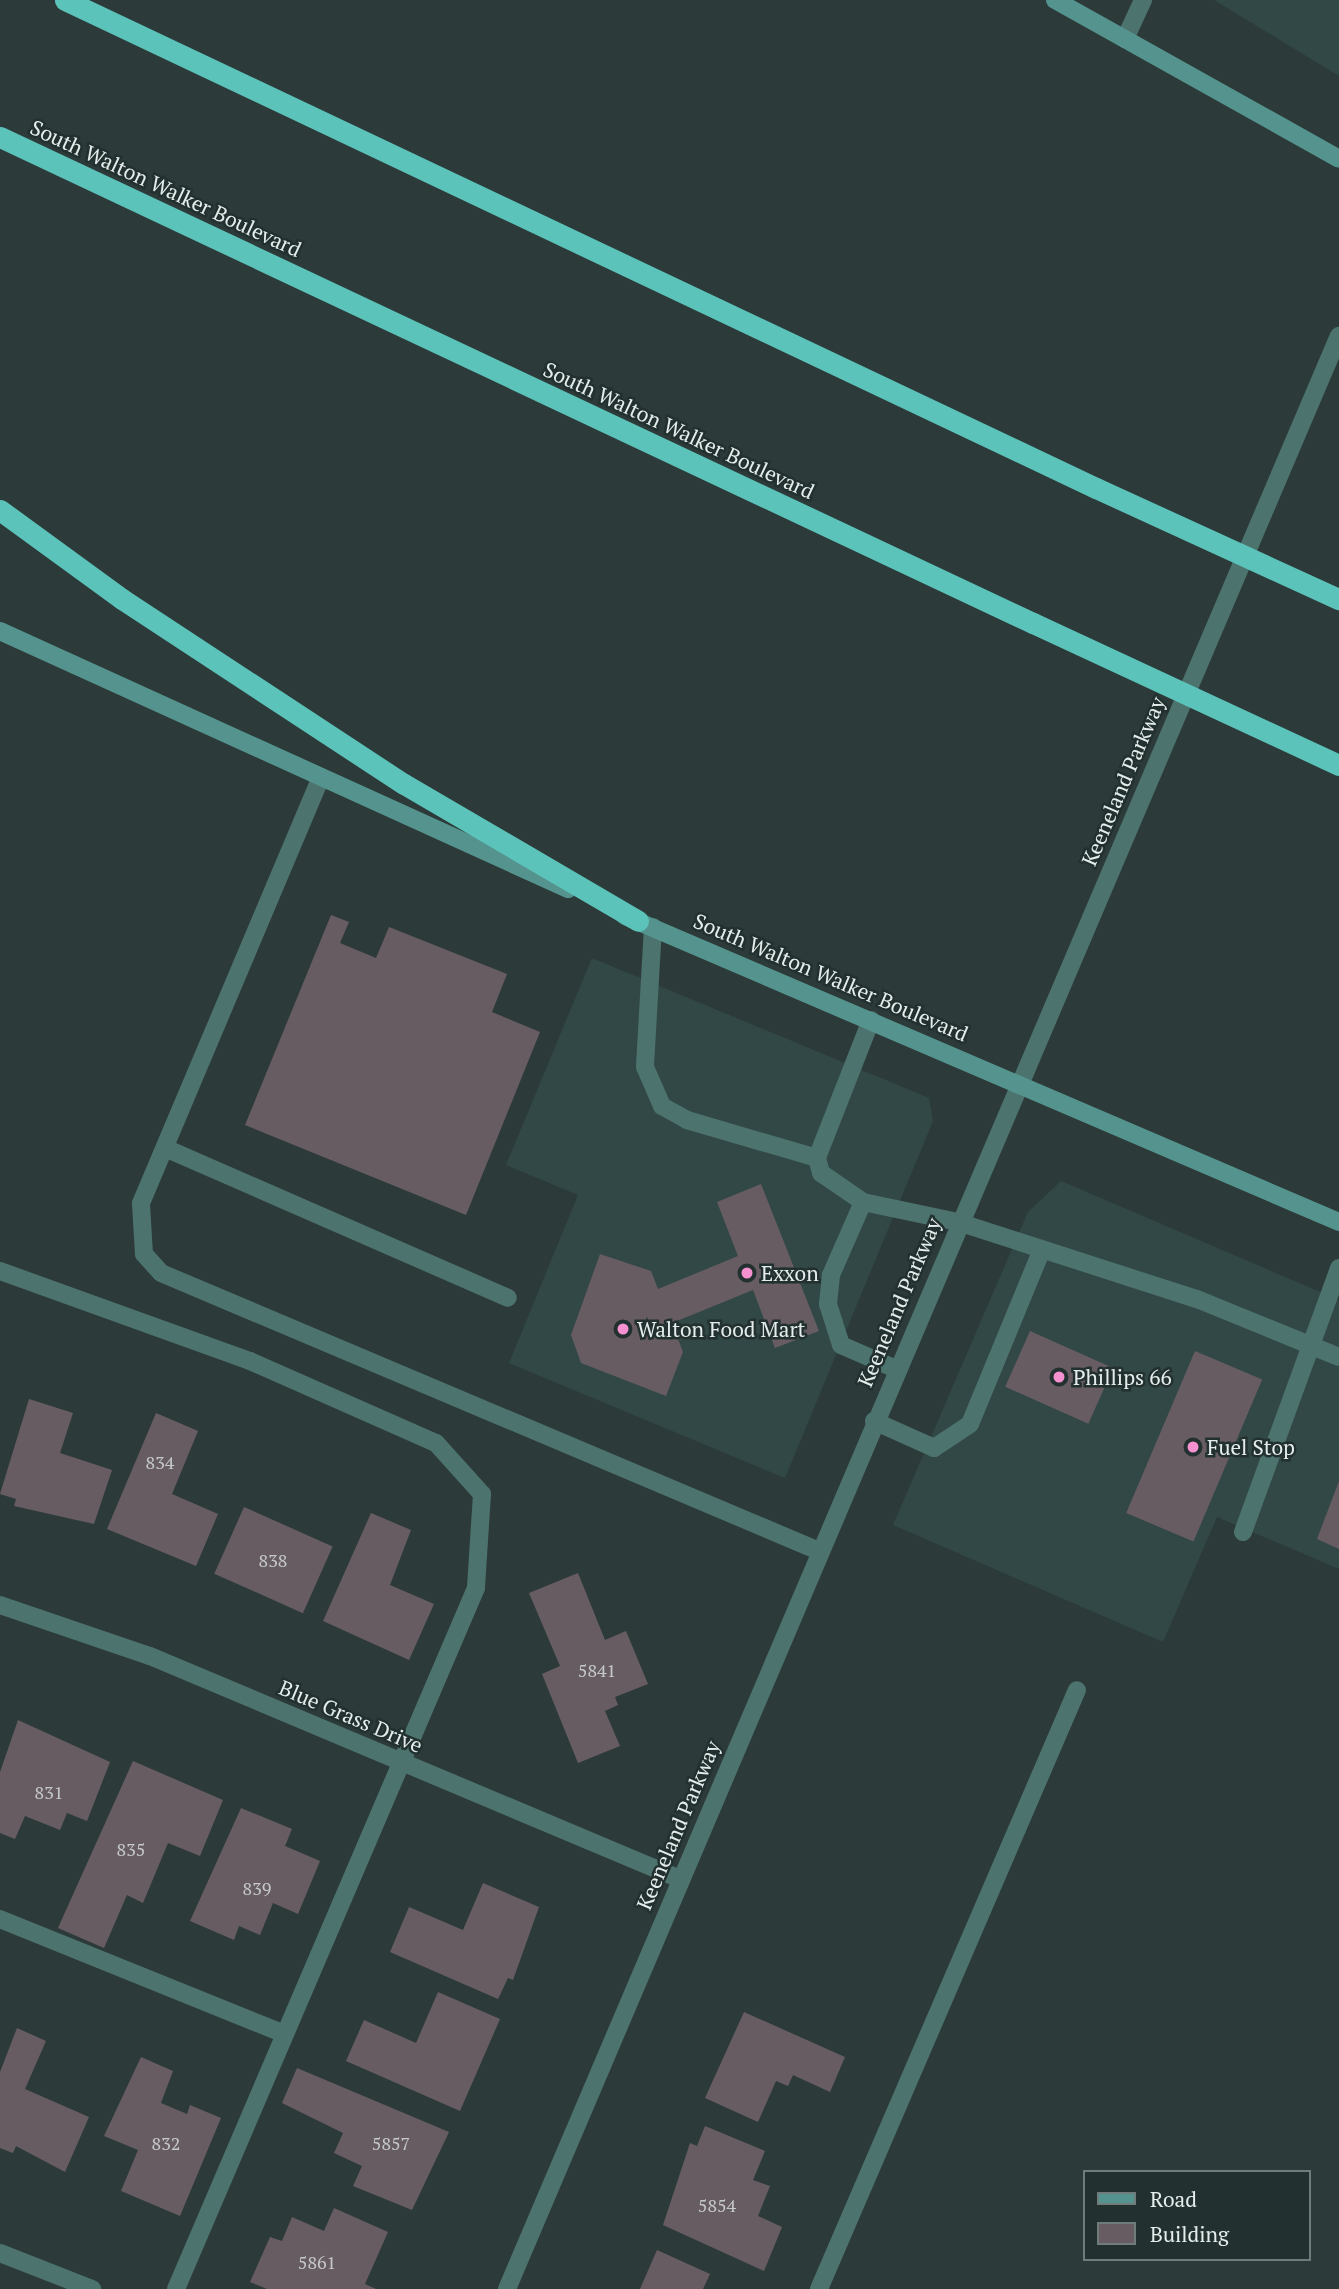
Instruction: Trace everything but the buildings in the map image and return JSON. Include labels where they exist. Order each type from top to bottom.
[{"type":"highway","points":[[65,0],[1096,488],[1339,599]]},
{"type":"highway","name":"South Walton Walker Boulevard","points":[[0,137],[1339,765]]},
{"type":"highway","points":[[0,510],[122,599],[404,784],[645,924]]},
{"type":"main road","points":[[1055,0],[1339,159]]},
{"type":"main road","name":"South Walton Walker Boulevard","points":[[0,631],[645,924],[1339,1222]]},
{"type":"street","points":[[1125,39],[1143,0]]},
{"type":"street","name":"Keeneland Parkway","points":[[507,2289],[958,1222],[1339,336]]},
{"type":"street","points":[[321,777],[141,1204],[139,1233],[144,1255],[161,1273],[820,1550]]},
{"type":"street","points":[[645,924],[645,1067],[662,1106],[687,1120],[817,1158]]},
{"type":"street","points":[[871,1020],[817,1158],[821,1173],[863,1202],[958,1222],[1197,1299],[1339,1357]]},
{"type":"street","points":[[165,1148],[508,1298]]},
{"type":"street","points":[[863,1202],[831,1275],[828,1304],[841,1345],[896,1368]]},
{"type":"street","points":[[874,1421],[934,1448],[970,1424],[1042,1249]]},
{"type":"street","points":[[1243,1532],[1339,1268]]},
{"type":"street","points":[[0,1271],[250,1361],[436,1443],[482,1494],[476,1588],[282,2033],[176,2289]]},
{"type":"street","name":"Blue Grass Drive","points":[[0,1605],[150,1656],[680,1879]]},
{"type":"street","points":[[819,2289],[1077,1690]]},
{"type":"street","points":[[0,1919],[282,2033]]},
{"type":"street","points":[[0,2253],[92,2289]]},
{"type":"shaded area","points":[[1214,0],[1339,0],[1339,76]]},
{"type":"shaded area","points":[[592,958],[929,1098],[933,1121],[785,1478],[509,1363],[578,1195],[506,1165]]},
{"type":"shaded area","points":[[1061,1181],[1339,1300],[1339,1569],[1217,1517],[1163,1642],[893,1525],[1028,1212]]},
{"type":"place","name":"Exxon","points":[[747,1273]]},
{"type":"place","name":"Walton Food Mart","points":[[623,1329]]},
{"type":"place","name":"Phillips 66","points":[[1059,1377]]},
{"type":"place","name":"Fuel Stop","points":[[1193,1447]]}]
